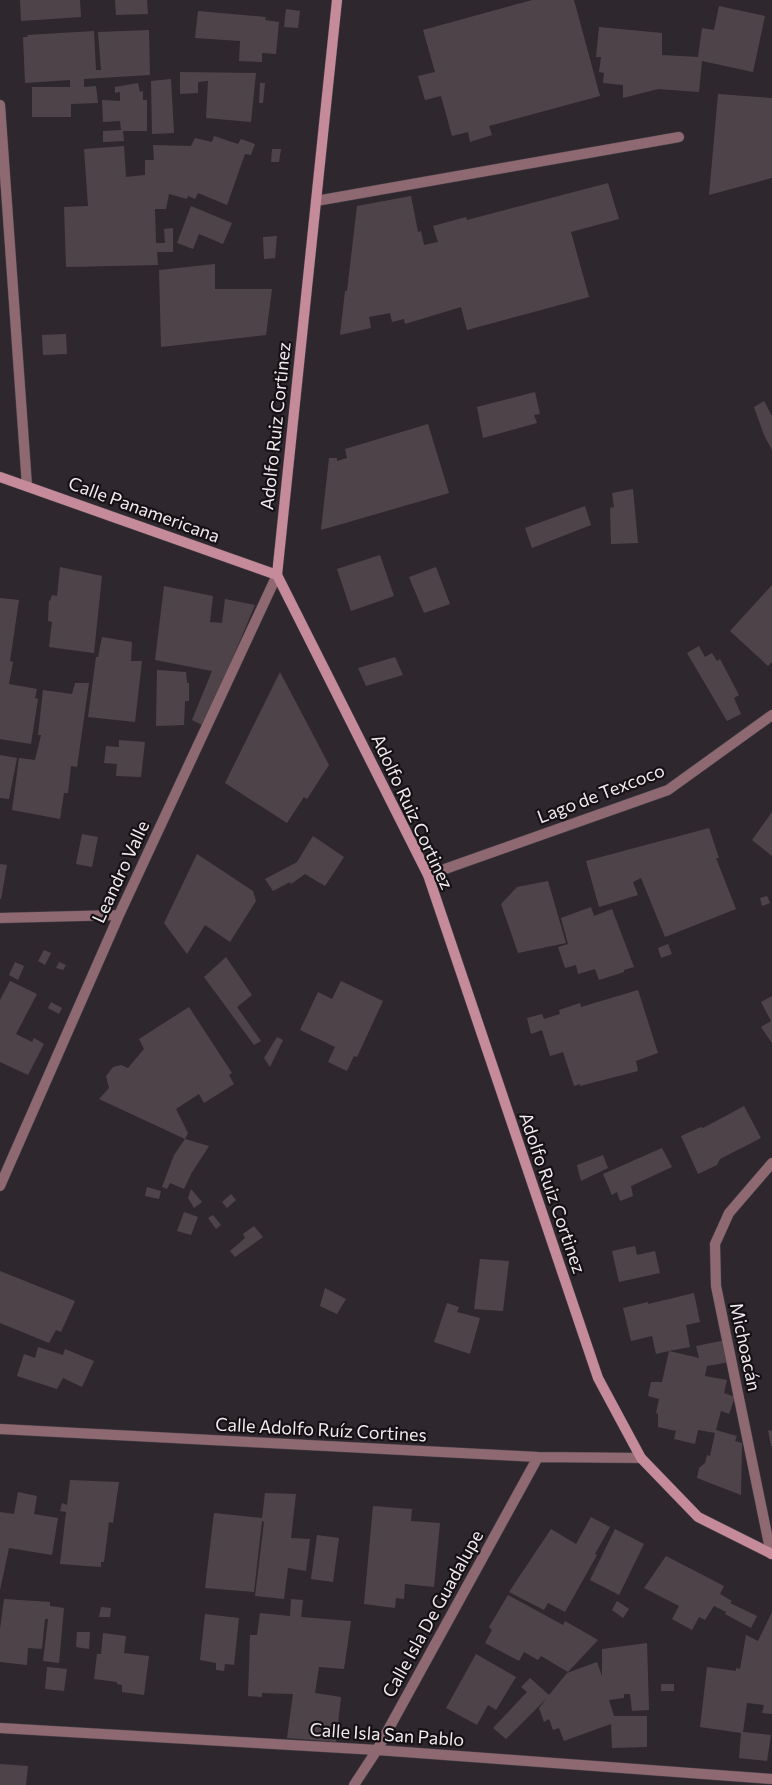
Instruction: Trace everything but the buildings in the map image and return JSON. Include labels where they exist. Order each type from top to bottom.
[{"type":"main road","name":"Adolfo Ruiz Cortinez","points":[[337,0],[277,575],[428,875],[598,1378],[641,1458],[698,1517],[772,1554]]},
{"type":"main road","name":"Calle Panamericana","points":[[0,477],[277,575]]},
{"type":"street","points":[[0,104],[27,486]]},
{"type":"street","points":[[316,201],[679,137]]},
{"type":"street","name":"Leandro Valle","points":[[0,1186],[119,916],[277,575]]},
{"type":"street","name":"Lago de Texcoco","points":[[428,875],[668,790],[772,715]]},
{"type":"street","points":[[0,918],[119,916]]},
{"type":"street","name":"Michoacán","points":[[772,1163],[729,1214],[715,1244],[716,1286],[772,1554]]},
{"type":"street","name":"Calle Adolfo Ruíz Cortines","points":[[0,1429],[538,1457],[641,1458]]},
{"type":"street","name":"Calle Isla De Guadalupe","points":[[354,1785],[377,1750],[538,1457]]},
{"type":"street","name":"Calle Isla San Pablo","points":[[0,1728],[377,1750],[772,1780]]}]
